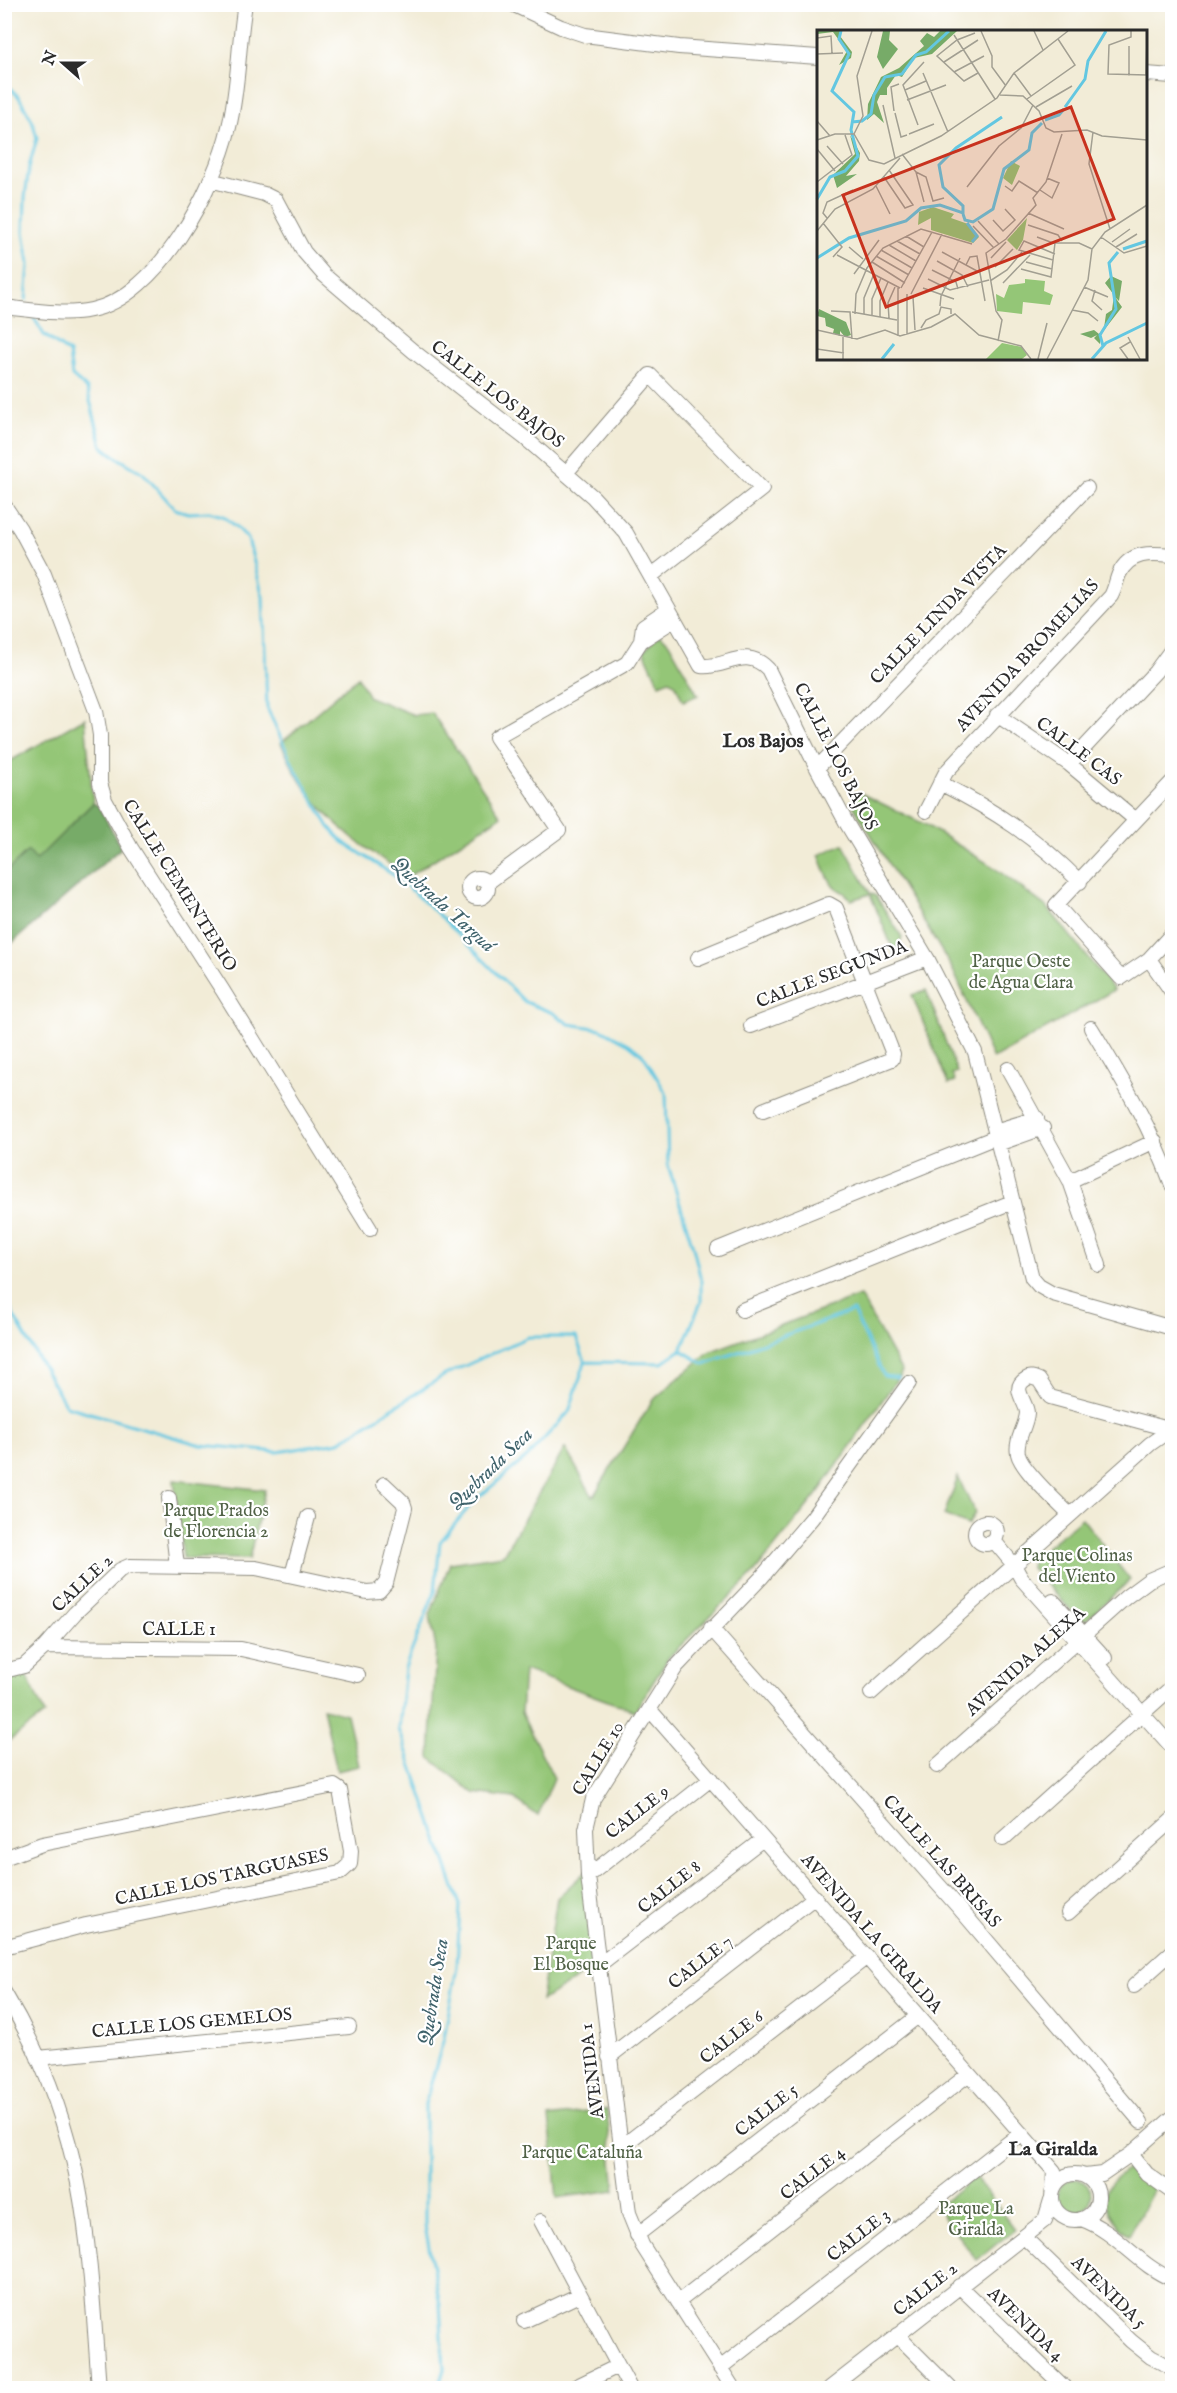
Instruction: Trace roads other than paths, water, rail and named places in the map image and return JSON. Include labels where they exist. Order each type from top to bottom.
[{"type":"street","points":[[4,307],[81,312],[93,310],[116,301],[138,284],[171,250],[210,180],[226,141],[245,4]]},
{"type":"street","points":[[513,4],[561,27],[585,35],[679,47],[817,57]]},
{"type":"street","points":[[1147,74],[1173,76]]},
{"type":"street","name":"CALLE LOS BAJOS","points":[[210,180],[264,194],[276,200],[304,252],[324,274],[413,351],[566,473],[612,515],[626,533],[701,666],[708,667],[746,658],[756,660],[768,669],[816,768],[927,958],[975,1052],[1030,1272],[1035,1282],[1044,1290],[1173,1328]]},
{"type":"street","points":[[566,473],[650,375],[762,489],[651,576]]},
{"type":"street","name":"CALLE LINDA VISTA","points":[[816,768],[1087,488]]},
{"type":"street","name":"CALLE CEMENTERIO","points":[[4,505],[20,529],[44,574],[96,711],[100,735],[100,783],[105,800],[131,848],[223,991],[370,1229]]},
{"type":"street","name":"AVENIDA BROMELIAS","points":[[926,811],[946,772],[1111,596],[1123,566],[1131,558],[1141,554],[1173,555]]},
{"type":"street","points":[[487,883],[559,830],[496,737],[627,663],[641,641],[671,614]]},
{"type":"street","points":[[1069,764],[1155,672],[1173,649]]},
{"type":"street","name":"CALLE CAS","points":[[998,715],[1069,764],[1136,820]]},
{"type":"street","points":[[1173,782],[1056,905],[1121,978],[1149,958],[1173,934]]},
{"type":"street","points":[[940,783],[1024,831],[1057,858],[1080,882]]},
{"type":"street","points":[[698,958],[829,904],[834,906],[865,980],[893,1054],[892,1059],[763,1110]]},
{"type":"street","name":"CALLE SEGUNDA","points":[[751,1026],[865,980],[927,958]]},
{"type":"street","points":[[1149,958],[1173,992]]},
{"type":"street","points":[[1091,1028],[1135,1100],[1173,1185]]},
{"type":"street","points":[[1008,1070],[1040,1123],[1070,1180],[1099,1264]]},
{"type":"street","points":[[718,1249],[996,1138],[1040,1123]]},
{"type":"street","points":[[1070,1180],[1155,1141]]},
{"type":"street","points":[[742,1310],[1012,1202]]},
{"type":"street","points":[[1070,1515],[1023,1466],[1018,1454],[1027,1412],[1019,1392],[1025,1379],[1030,1377],[1039,1380],[1050,1397],[1171,1430]]},
{"type":"street","points":[[650,1710],[676,1666],[761,1578],[813,1518],[909,1383]]},
{"type":"street","points":[[871,1693],[1150,1444],[1171,1430]]},
{"type":"street","name":"CALLE 2","points":[[45,1647],[75,1613],[120,1570],[129,1566],[256,1568],[367,1592],[379,1591],[386,1583],[405,1509],[403,1502],[384,1484]]},
{"type":"street","points":[[169,1498],[177,1566]]},
{"type":"street","points":[[292,1575],[308,1517]]},
{"type":"street","points":[[994,1541],[1014,1565],[1021,1578],[1081,1638],[1146,1710],[1173,1747]]},
{"type":"street","name":"AVENIDA ALEXA","points":[[937,1766],[1126,1597],[1149,1580],[1173,1570]]},
{"type":"street","name":"CALLE LAS BRISAS","points":[[711,1628],[960,1909],[1141,2122]]},
{"type":"street","points":[[4,1671],[24,1666],[45,1647]]},
{"type":"street","name":"CALLE 1","points":[[45,1647],[241,1649],[358,1675]]},
{"type":"street","points":[[1003,1839],[1173,1687]]},
{"type":"street","name":"AVENIDA LA GIRALDA","points":[[650,1710],[1054,2171]]},
{"type":"street","name":"CALLE 10","points":[[586,1828],[593,1799],[601,1784],[650,1710]]},
{"type":"street","points":[[1146,1710],[1173,1734]]},
{"type":"street","name":"CALLE 9","points":[[588,1876],[711,1779]]},
{"type":"street","name":"CALLE LOS TARGUASES","points":[[4,1858],[42,1844],[334,1786],[340,1790],[351,1851],[350,1864],[340,1873],[86,1925],[4,1947]]},
{"type":"street","points":[[1068,1913],[1173,1820]]},
{"type":"street","name":"AVENIDA 1","points":[[586,1828],[588,1876],[629,2213],[637,2235],[733,2388]]},
{"type":"street","name":"CALLE 8","points":[[599,1965],[763,1839]]},
{"type":"street","name":"CALLE 7","points":[[609,2057],[814,1897]]},
{"type":"street","points":[[1134,1986],[1173,1952]]},
{"type":"street","name":"CALLE 6","points":[[620,2148],[867,1957]]},
{"type":"street","points":[[4,1992],[38,2058],[52,2093],[78,2184],[89,2266],[99,2388]]},
{"type":"street","name":"CALLE 5","points":[[637,2235],[918,2016]]},
{"type":"street","name":"CALLE LOS GEMELOS","points":[[38,2058],[349,2027]]},
{"type":"street","name":"CALLE 4","points":[[678,2302],[969,2074]]},
{"type":"street","points":[[1096,2206],[1093,2213],[1075,2219],[1045,2220],[1052,2193],[1054,2171],[1085,2176],[1102,2174],[1131,2154],[1173,2118]]},
{"type":"street","name":"CALLE 3","points":[[720,2368],[1021,2133]]},
{"type":"street","points":[[1131,2154],[1147,2174],[1173,2192]]},
{"type":"street","points":[[1069,2174],[1062,2177],[1052,2193],[1058,2212],[1107,2230]]},
{"type":"street","points":[[1102,2174],[1097,2190],[1096,2206],[1099,2218],[1107,2230],[1140,2259],[1173,2280]]},
{"type":"street","points":[[1085,2176],[1095,2184],[1097,2190]]},
{"type":"street","name":"CALLE 2","points":[[833,2388],[1045,2220]]},
{"type":"street","points":[[542,2221],[630,2388]]},
{"type":"street","name":"AVENIDA 5","points":[[1024,2237],[1136,2346],[1173,2368]]},
{"type":"street","name":"AVENIDA 4","points":[[959,2286],[1065,2388]]},
{"type":"street","points":[[524,2321],[579,2295]]},
{"type":"street","points":[[897,2335],[950,2388]]},
{"type":"street","points":[[573,2388],[618,2366]]},
{"type":"waterway","name":"Quebrada Targuá","points":[[4,82],[19,97],[32,120],[37,138],[29,167],[25,198],[24,232],[29,264],[26,300]]},
{"type":"waterway","name":"Quebrada Targuá","points":[[34,318],[44,335],[69,353],[72,376],[87,389],[102,446],[143,473],[175,509],[188,513],[209,512],[223,516],[248,539],[263,597],[267,708],[294,767],[329,827],[343,842],[398,878],[441,917],[525,1002],[553,1013],[569,1024],[601,1029],[629,1044],[644,1056],[666,1093],[668,1165],[701,1280],[701,1302],[681,1350],[662,1363],[585,1362]]},
{"type":"waterway","name":"Quebrada Seca","points":[[4,1292],[13,1315],[66,1406],[201,1445],[278,1452],[339,1442],[445,1375],[528,1337],[576,1337],[585,1362],[569,1412],[527,1457],[474,1501],[440,1542],[435,1591],[405,1668],[399,1729],[460,1905],[457,1967],[444,2038],[425,2104],[425,2226],[440,2305],[444,2369],[438,2388]]},
{"type":"waterway","points":[[681,1350],[704,1364],[853,1311],[884,1376],[898,1378]]},
{"type":"district","name":"Los Bajos","points":[[763,741]]},
{"type":"district","name":"La Giralda","points":[[1053,2149]]},
{"type":"park label","name":"Parque Oeste de Agua Clara","points":[[1021,972]]},
{"type":"park label","name":"Parque Prados de Florencia 2","points":[[216,1522]]},
{"type":"park label","name":"Parque Colinas del Viento","points":[[1077,1566]]},
{"type":"park label","name":"Parque El Bosque","points":[[571,1954]]},
{"type":"park label","name":"Parque Cataluña","points":[[582,2153]]},
{"type":"park label","name":"Parque La Giralda","points":[[976,2219]]}]
